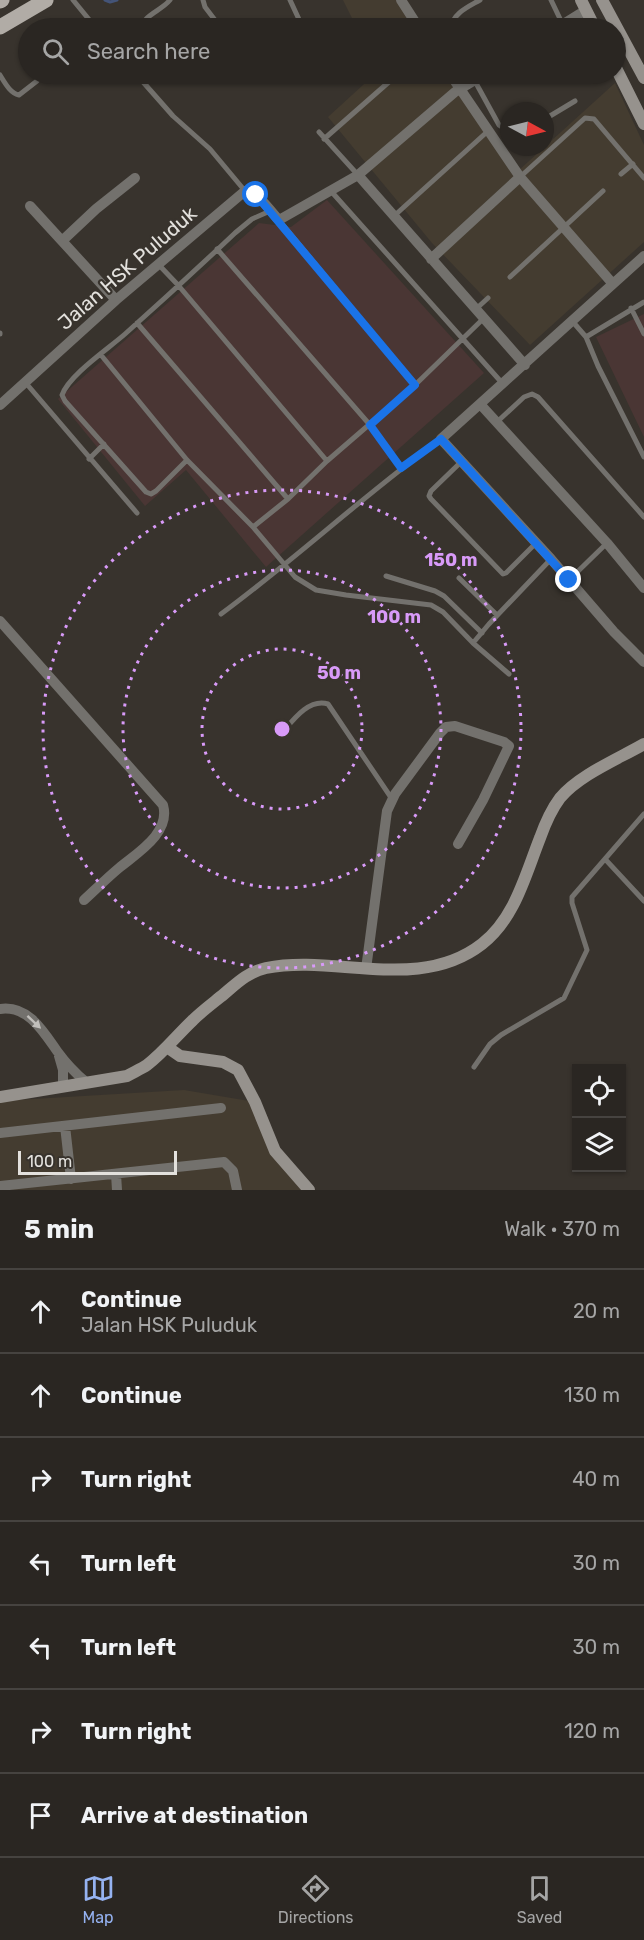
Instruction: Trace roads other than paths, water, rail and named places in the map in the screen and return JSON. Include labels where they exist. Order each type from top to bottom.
[{"type":"main road","points":[[0,27],[46,0]]},
{"type":"main road","points":[[602,0],[612,18]]},
{"type":"main road","points":[[626,45],[644,78]]},
{"type":"main road","points":[[623,84],[644,124]]},
{"type":"main road","points":[[0,1097],[127,1076],[146,1065],[193,1020],[250,973],[265,968],[301,964],[399,970],[437,966],[467,954],[495,933],[506,919],[514,905],[544,827],[562,796],[585,778],[644,744]]},
{"type":"main road","points":[[167,1047],[180,1056],[223,1062],[238,1070],[255,1102],[275,1151],[309,1190]]},
{"type":"street","points":[[401,0],[413,18]]},
{"type":"street","points":[[569,18],[583,5]]},
{"type":"street","points":[[458,84],[520,177],[613,284]]},
{"type":"street","points":[[245,191],[256,195],[279,220],[358,175],[465,84]]},
{"type":"street","points":[[358,175],[525,365]]},
{"type":"street","points":[[431,259],[520,177]]},
{"type":"street","points":[[62,241],[96,209],[135,178]]},
{"type":"street","name":"Jalan HSK Puluduk","points":[[0,405],[116,300],[245,191]]},
{"type":"street","points":[[30,206],[116,300]]},
{"type":"street","points":[[644,256],[441,439],[614,632],[644,662]]},
{"type":"street","points":[[480,404],[607,543],[644,588]]},
{"type":"street","points":[[0,621],[163,805],[164,819],[158,832],[149,843],[84,900]]},
{"type":"street","points":[[366,969],[387,811],[440,733],[446,727],[455,726],[504,742],[509,746],[458,844]]},
{"type":"street","points":[[0,1009],[17,1010],[29,1016],[42,1028],[58,1052],[86,1082]]},
{"type":"street","points":[[58,1052],[63,1070],[63,1085]]},
{"type":"street","points":[[0,1133],[221,1108]]},
{"type":"street","points":[[65,1126],[71,1179]]},
{"type":"street","points":[[0,1186],[52,1185],[71,1179],[224,1162],[233,1171],[237,1190]]},
{"type":"street","points":[[116,1174],[117,1190]]},
{"type":"lane","points":[[73,0],[88,18]]},
{"type":"lane","points":[[147,18],[170,0]]},
{"type":"lane","points":[[203,0],[213,18]]},
{"type":"lane","points":[[290,0],[298,18]]},
{"type":"lane","points":[[454,18],[458,13],[480,0]]},
{"type":"lane","points":[[551,0],[557,18]]},
{"type":"lane","points":[[0,75],[10,90],[19,95],[33,84]]},
{"type":"lane","points":[[145,84],[174,116],[210,149],[245,191]]},
{"type":"lane","points":[[324,139],[387,84]]},
{"type":"lane","points":[[477,84],[500,126]]},
{"type":"lane","points":[[554,114],[575,101]]},
{"type":"lane","points":[[520,177],[585,118],[589,117],[594,118],[644,178]]},
{"type":"lane","points":[[394,216],[489,130]]},
{"type":"lane","points":[[319,132],[358,175]]},
{"type":"lane","points":[[621,174],[633,164]]},
{"type":"lane","points":[[330,190],[503,384]]},
{"type":"lane","points":[[510,278],[603,191]]},
{"type":"lane","points":[[187,460],[172,477],[151,494],[146,492],[62,395],[77,374],[137,323],[217,249],[252,219],[270,211]]},
{"type":"lane","points":[[279,220],[415,385]]},
{"type":"lane","points":[[217,249],[370,425],[401,468]]},
{"type":"lane","points":[[158,264],[327,461]]},
{"type":"lane","points":[[476,309],[488,298]]},
{"type":"lane","points":[[586,337],[644,302]]},
{"type":"lane","points":[[631,308],[644,334]]},
{"type":"lane","points":[[253,528],[415,385],[484,318]]},
{"type":"lane","points":[[573,322],[586,337],[598,366],[644,457]]},
{"type":"lane","points":[[137,323],[288,499]]},
{"type":"lane","points":[[101,355],[187,460],[253,528],[295,577],[316,590],[431,605],[443,612],[473,643],[509,674]]},
{"type":"lane","points":[[25,382],[136,513]]},
{"type":"lane","points":[[497,422],[524,397],[532,394],[538,397],[644,517]]},
{"type":"lane","points":[[221,614],[285,566],[401,468],[441,439]]},
{"type":"lane","points":[[89,459],[104,444]]},
{"type":"lane","points":[[462,461],[430,491],[431,499],[503,574],[536,543]]},
{"type":"lane","points":[[569,580],[607,543]]},
{"type":"lane","points":[[473,643],[551,560]]},
{"type":"lane","points":[[386,576],[444,596],[482,633]]},
{"type":"lane","points":[[459,578],[497,615]]},
{"type":"lane","points":[[282,733],[296,717],[313,704],[319,702],[328,704],[393,799]]},
{"type":"lane","points":[[474,1068],[490,1044],[501,1035],[564,998],[587,950],[572,897],[644,814]]},
{"type":"lane","points":[[604,859],[644,901]]},
{"type":"waterway","points":[[105,0],[110,2],[117,0]]}]
